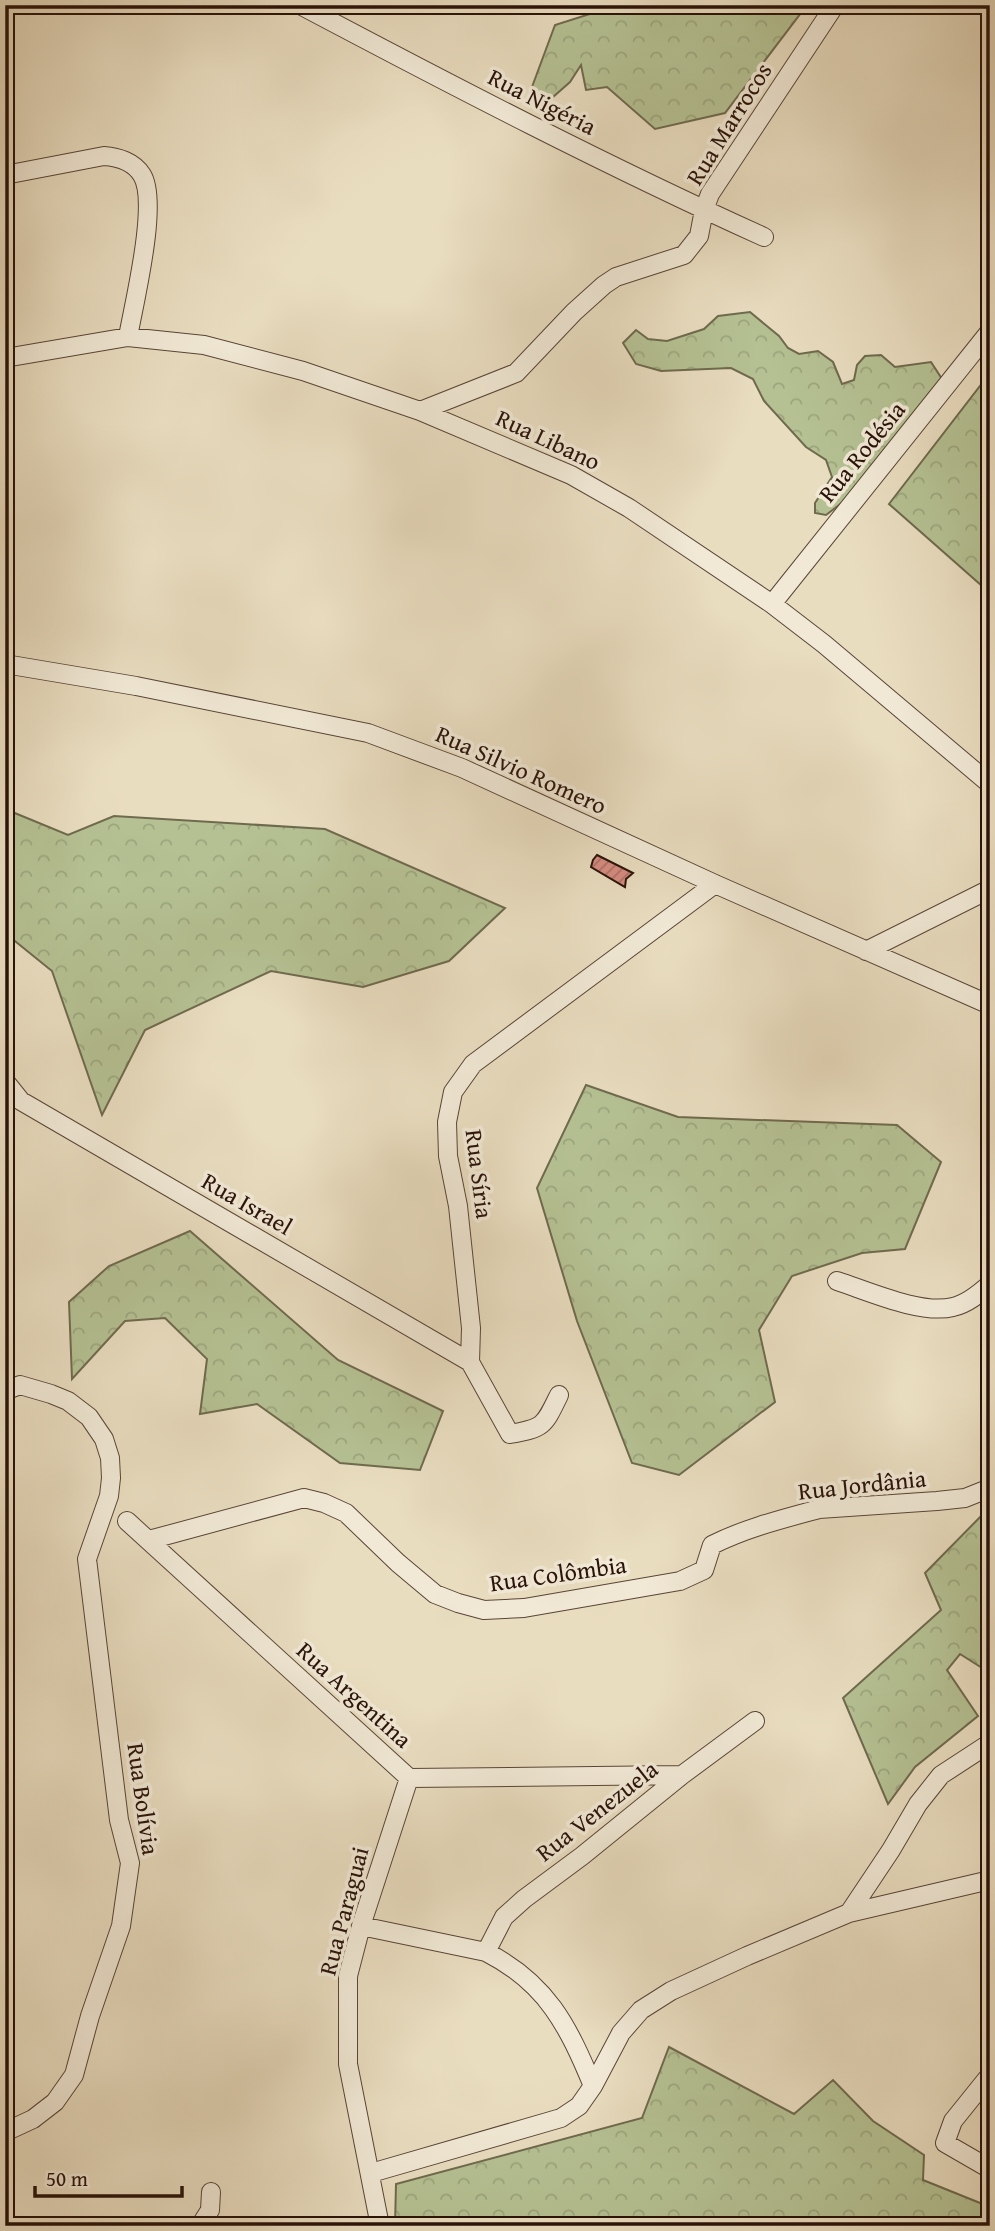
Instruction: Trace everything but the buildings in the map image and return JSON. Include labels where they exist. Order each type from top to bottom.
[{"type":"street","name":"Rua Nigéria","points":[[300,5],[414,65],[704,210],[764,237]]},
{"type":"street","name":"Rua Marrocos","points":[[419,411],[516,373],[574,312],[604,285],[616,277],[684,255],[699,236],[704,210],[720,179],[835,5]]},
{"type":"street","points":[[5,176],[104,156],[124,160],[142,174],[149,192],[147,230],[128,337]]},
{"type":"street","name":"Rua Rodésia","points":[[772,604],[990,331]]},
{"type":"street","name":"Rua Libano","points":[[5,358],[128,337],[204,345],[303,370],[419,411],[572,475],[629,509],[772,604],[824,644],[990,784]]},
{"type":"street","name":"Rua Silvio Romero","points":[[5,664],[136,686],[368,733],[463,768],[715,884],[990,1005]]},
{"type":"street","name":"Rua Síria","points":[[470,1362],[471,1328],[458,1206],[448,1156],[447,1122],[453,1092],[473,1064],[715,884]]},
{"type":"street","points":[[866,950],[990,889]]},
{"type":"street","name":"Rua Israel","points":[[5,1081],[21,1101],[470,1362]]},
{"type":"street","points":[[837,1281],[940,1309],[955,1307],[990,1284]]},
{"type":"street","points":[[470,1362],[510,1434],[537,1430],[547,1419],[559,1395]]},
{"type":"street","name":"Rua Bolívia","points":[[5,1391],[20,1385],[68,1401],[89,1417],[104,1439],[110,1458],[109,1496],[87,1559],[119,1820],[130,1863],[121,1926],[90,2016],[74,2075],[55,2102],[33,2119],[5,2132]]},
{"type":"street","name":"Rua Jordânia","points":[[680,1580],[704,1570],[712,1545],[748,1529],[819,1509],[965,1498],[990,1488]]},
{"type":"street","name":"Rua Colômbia","points":[[149,1540],[304,1498],[346,1513],[435,1594],[484,1609],[524,1608],[680,1580]]},
{"type":"street","name":"Rua Argentina","points":[[127,1521],[409,1778],[682,1775]]},
{"type":"street","name":"Rua Venezuela","points":[[486,1952],[504,1917],[524,1899],[755,1721]]},
{"type":"street","points":[[849,1913],[918,1804],[941,1775],[990,1743]]},
{"type":"street","name":"Rua Paraguai","points":[[380,2226],[348,2064],[348,1976],[361,1926],[409,1778]]},
{"type":"street","points":[[371,2173],[561,2118],[579,2105],[593,2087],[621,2033],[640,2010],[671,1991],[849,1913],[990,1880]]},
{"type":"street","points":[[361,1926],[486,1952],[502,1960],[526,1978],[554,2007],[573,2038],[593,2087]]},
{"type":"street","points":[[990,2075],[953,2120],[945,2143],[990,2169]]},
{"type":"street","points":[[200,2226],[210,2210],[211,2192]]},
{"type":"green space","points":[[618,5],[807,5],[725,113],[655,129],[607,87],[586,90],[581,65],[570,82],[544,105],[529,95],[555,25]]},
{"type":"green space","points":[[750,312],[779,336],[788,348],[799,354],[818,351],[833,362],[842,384],[854,380],[857,365],[865,356],[881,355],[895,367],[931,362],[942,379],[851,496],[826,515],[815,513],[815,503],[832,477],[826,460],[806,447],[764,401],[753,379],[731,368],[661,371],[636,364],[623,343],[636,330],[648,339],[667,341],[704,329],[718,316]]},
{"type":"green space","points":[[990,373],[990,593],[889,504]]},
{"type":"green space","points":[[5,809],[68,835],[114,816],[325,829],[505,908],[449,961],[363,987],[271,971],[145,1030],[102,1115],[52,971],[5,933]]},
{"type":"green space","points":[[586,1085],[678,1117],[897,1125],[941,1162],[905,1249],[862,1253],[792,1276],[759,1330],[775,1402],[679,1475],[632,1463],[577,1321],[537,1188]]},
{"type":"green space","points":[[190,1231],[338,1360],[443,1411],[420,1470],[340,1463],[257,1404],[200,1414],[207,1359],[165,1318],[125,1321],[72,1379],[69,1302],[109,1266]]},
{"type":"green space","points":[[990,1507],[990,1673],[960,1654],[947,1670],[978,1716],[915,1767],[888,1804],[843,1698],[941,1610],[925,1573]]},
{"type":"green space","points":[[669,2047],[794,2114],[833,2080],[873,2121],[924,2155],[923,2180],[990,2207],[990,2226],[395,2226],[396,2184],[642,2118]]}]
